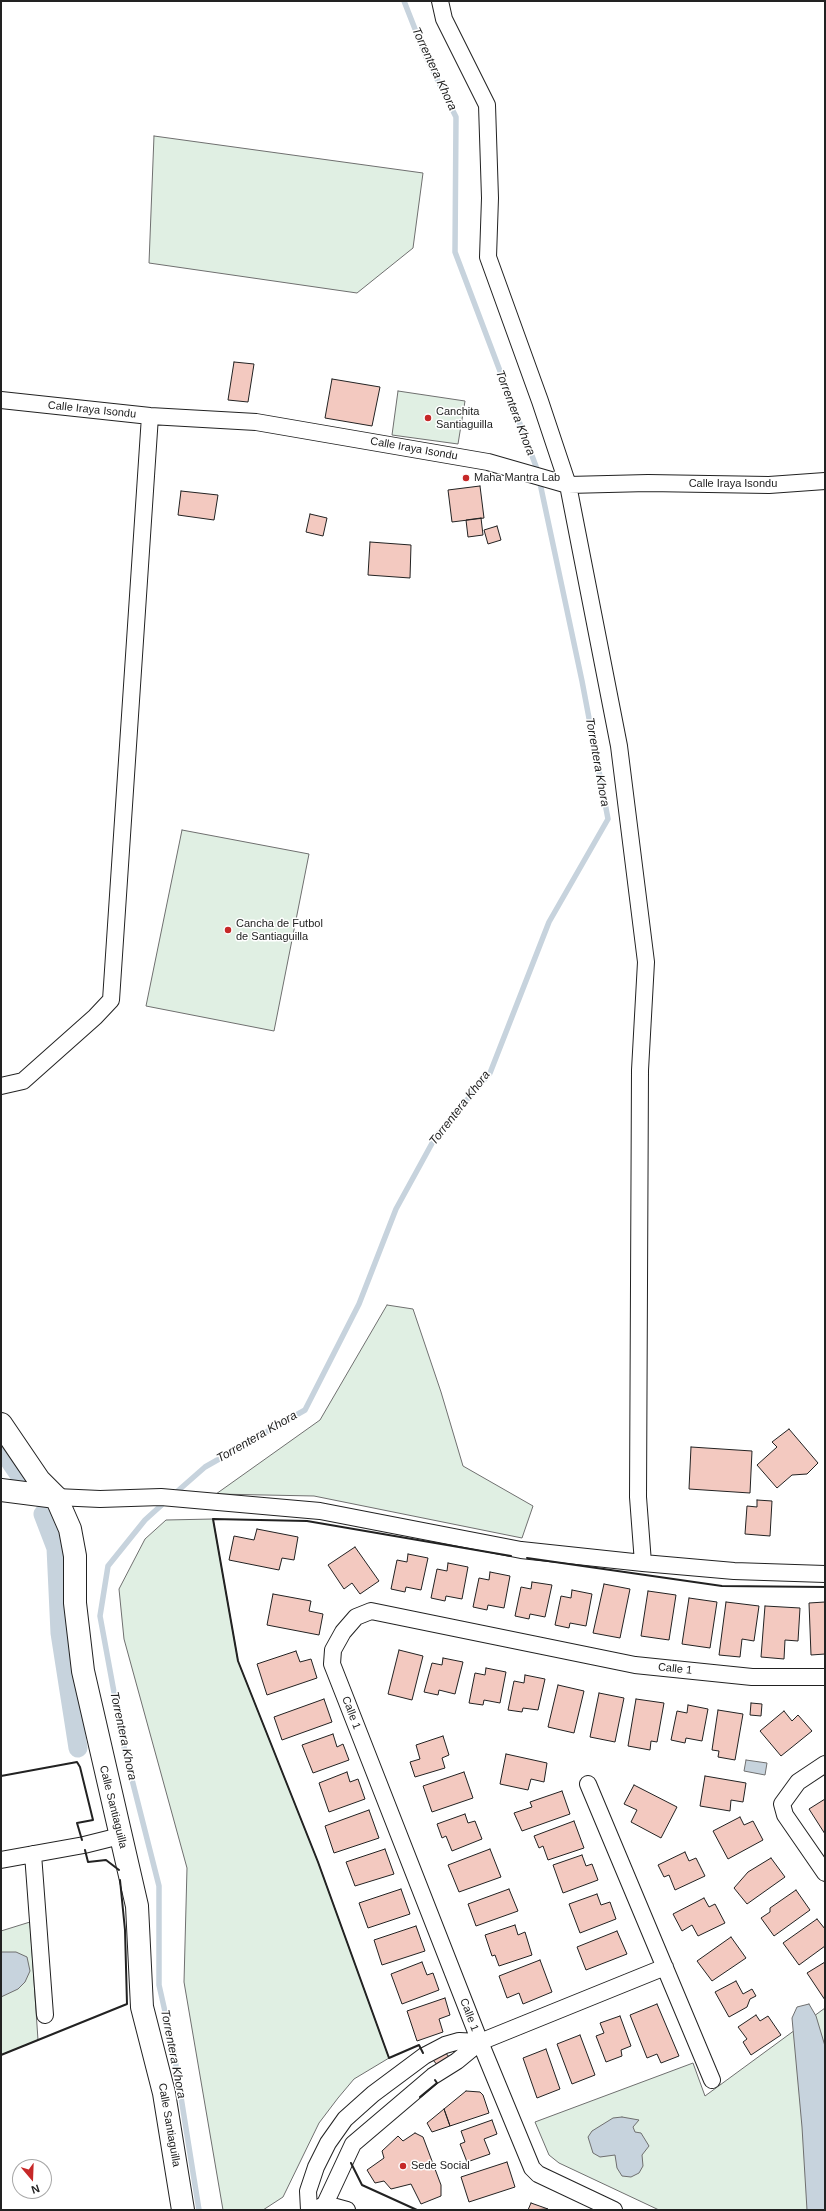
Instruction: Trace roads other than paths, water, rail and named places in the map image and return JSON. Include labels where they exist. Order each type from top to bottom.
[{"type":"street","points":[[440,1],[444,19],[487,105],[490,198],[488,257],[540,401],[568,485],[619,746],[646,962],[640,1070],[638,1497],[643,1564]]},
{"type":"street","name":"Calle Iraya Isondu","points":[[1,400],[150,416],[256,422],[488,462],[568,485],[648,483],[770,485],[825,481]]},
{"type":"street","points":[[1,1086],[23,1081],[95,1018],[111,1000],[150,416]]},
{"type":"street","name":"Calle Santiaguilla","points":[[1,1424],[39,1480],[56,1497],[70,1529],[75,1556],[75,1603],[83,1671],[137,1906],[142,2007],[164,2093],[183,2210]]},
{"type":"street","points":[[1,1490],[56,1497],[100,1499],[161,1497],[320,1511],[521,1550],[643,1564],[734,1571],[825,1574]]},
{"type":"street","name":"Calle 1","points":[[614,2210],[538,2174],[532,2168],[480,2042],[332,1664],[333,1650],[343,1632],[356,1617],[371,1611],[635,1665],[752,1677],[825,1677]]},
{"type":"street","points":[[825,1764],[798,1782],[782,1804],[785,1815],[825,1873]]},
{"type":"street","points":[[588,1784],[712,2080]]},
{"type":"street","points":[[1,1860],[120,1836]]},
{"type":"street","points":[[33,1854],[46,2015]]},
{"type":"street","points":[[346,2210],[321,2207],[353,2144],[419,2088],[480,2042],[665,1967]]},
{"type":"street","points":[[309,2210],[308,2191],[316,2167],[328,2143],[345,2119],[373,2094],[424,2056],[445,2045],[459,2041],[480,2042]]},
{"type":"street","points":[[406,2070],[415,2076],[419,2088]]},
{"type":"waterway","name":"Torrentera Khora","points":[[172,1496],[205,1467],[305,1410],[359,1304],[396,1209],[436,1136],[490,1073],[549,922],[608,819],[582,681],[537,469],[455,252],[456,117],[426,57],[404,1]]},
{"type":"waterway","points":[[1,1448],[26,1485]]},
{"type":"waterway","name":"Torrentera Khora","points":[[166,1501],[145,1520],[108,1566],[100,1616],[125,1752],[159,1886],[159,1985],[173,2047],[199,2210]]},
{"type":"waterway","points":[[43,1514],[56,1548],[60,1633],[78,1748]]},
{"type":"place","name":"Canchita Santiaguilla","points":[[428,418]]},
{"type":"place","name":"Maha Mantra Lab","points":[[466,478]]},
{"type":"place","name":"Cancha de Futbol de Santiaguilla","points":[[228,930]]},
{"type":"place","name":"Sede Social","points":[[403,2166]]}]
